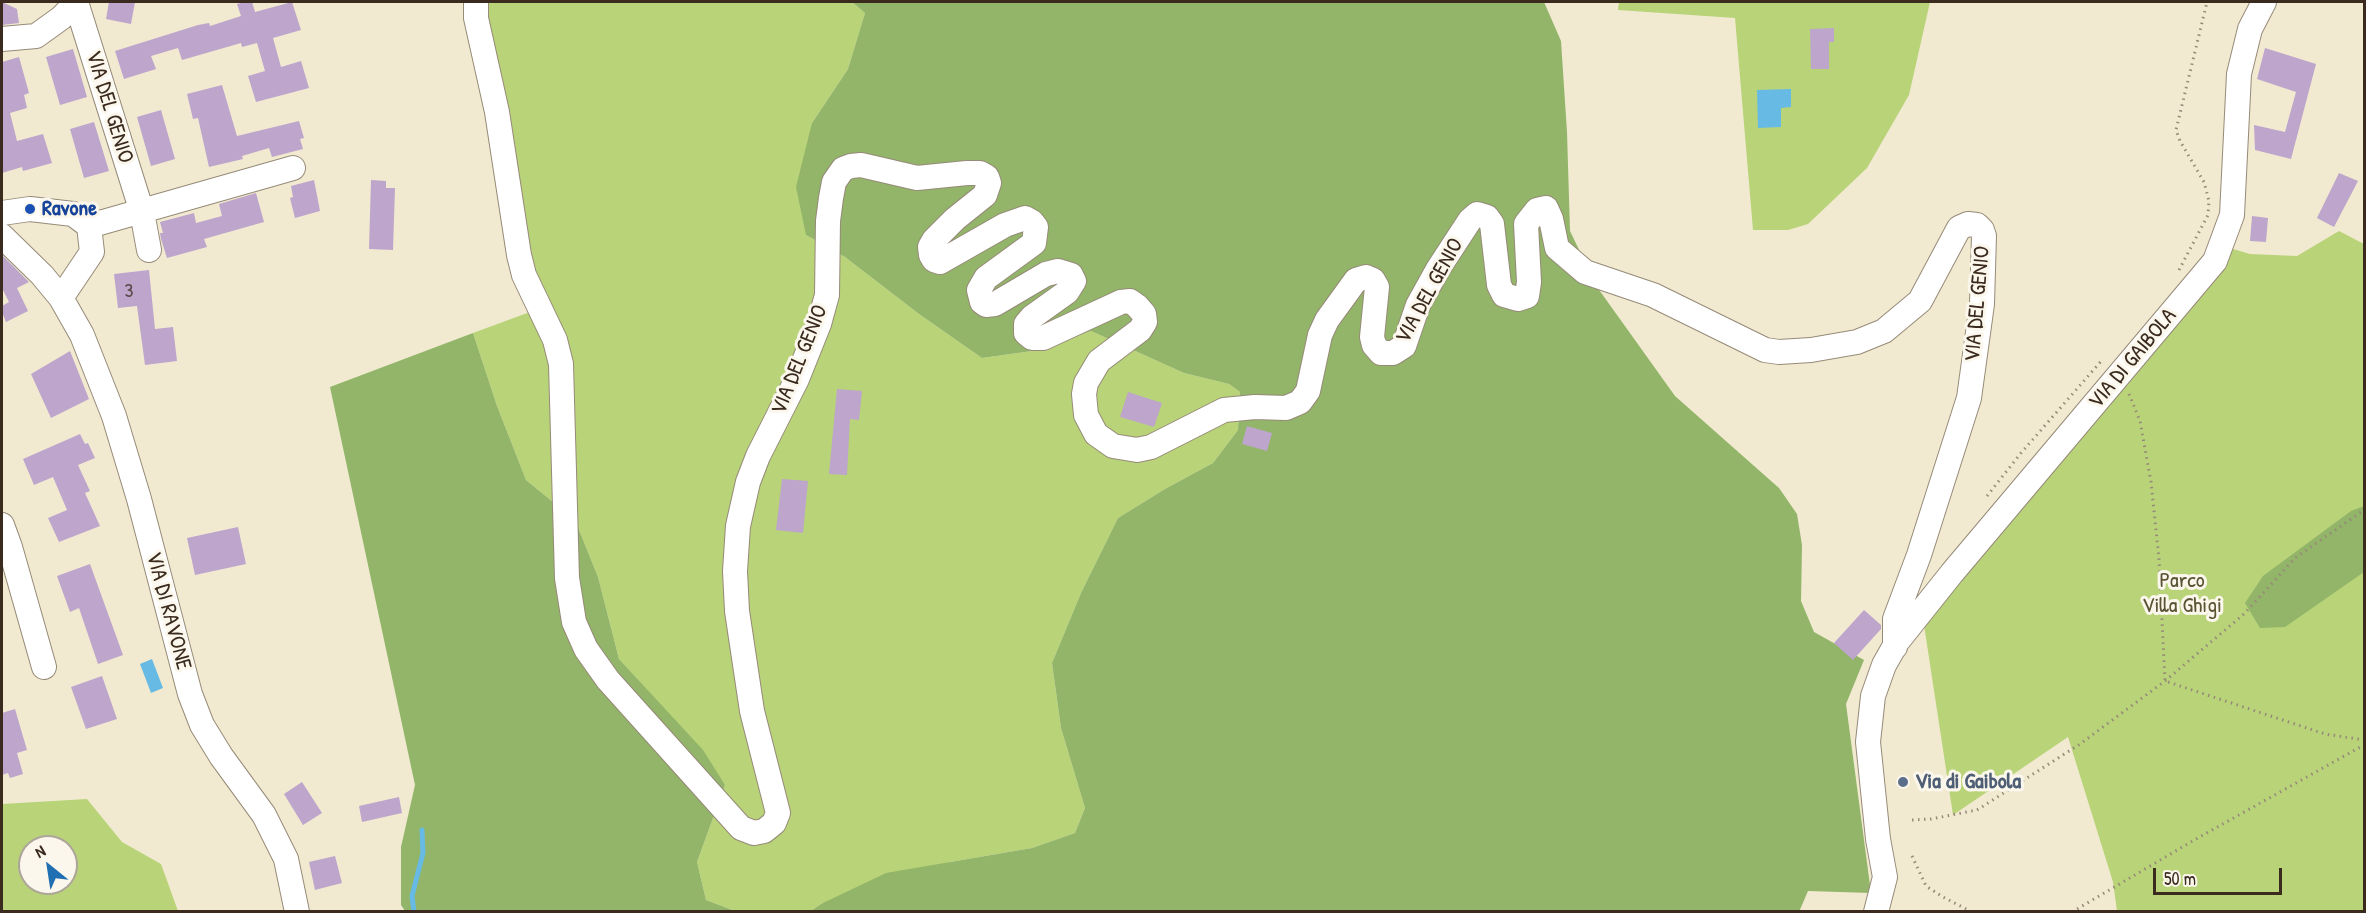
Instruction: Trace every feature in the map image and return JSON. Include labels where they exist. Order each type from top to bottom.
[{"type":"street","name":"VIA DEL GENIO","points":[[2,39],[36,36],[61,18],[76,2],[142,212],[150,250]]},
{"type":"street","name":"VIA DEL GENIO","points":[[476,2],[476,18],[497,111],[519,255],[525,275],[555,340],[561,364],[567,578],[574,622],[586,649],[608,680],[741,828],[754,833],[764,831],[774,823],[778,813],[752,711],[737,611],[735,571],[738,526],[748,482],[758,456],[797,379],[819,324],[827,295],[828,221],[834,182],[843,169],[851,166],[861,165],[917,178],[967,173],[980,173],[987,177],[989,183],[985,195],[955,219],[934,240],[930,247],[931,255],[934,260],[940,262],[1005,225],[1025,218],[1032,222],[1036,227],[1034,243],[986,278],[979,290],[982,302],[986,305],[995,304],[1046,274],[1058,271],[1071,275],[1074,281],[1067,292],[1032,317],[1026,324],[1026,333],[1032,338],[1043,338],[1121,302],[1130,301],[1137,306],[1144,314],[1144,322],[1140,330],[1099,361],[1086,383],[1084,394],[1086,415],[1096,434],[1113,446],[1137,450],[1151,447],[1224,410],[1254,406],[1286,408],[1300,402],[1308,391],[1320,335],[1327,320],[1356,280],[1366,277],[1373,280],[1377,286],[1372,337],[1374,345],[1381,353],[1393,353],[1404,346],[1418,305],[1470,220],[1477,214],[1487,217],[1492,224],[1498,285],[1504,295],[1518,299],[1527,296],[1529,282],[1526,224],[1537,210],[1546,208],[1551,219],[1555,245],[1585,272],[1653,295],[1765,350],[1779,352],[1811,350],[1857,342],[1884,331],[1920,302],[1959,228],[1968,224],[1977,225],[1984,236],[1982,304],[1969,398],[1919,555],[1895,619],[1895,647]]},
{"type":"street","name":"VIA DI GAIBOLA","points":[[1876,912],[1885,877],[1878,839],[1868,742],[1873,696],[1884,665],[1895,647],[2114,364],[2215,261],[2232,215],[2240,74],[2250,29],[2264,2]]},
{"type":"street","points":[[89,226],[293,168]]},
{"type":"street","points":[[2,213],[30,209],[73,214],[89,226],[92,252],[61,298]]},
{"type":"street","name":"VIA DI RAVONE","points":[[2,236],[61,298],[82,335],[114,416],[139,499],[190,694],[202,724],[221,756],[264,815],[286,859],[297,912]]},
{"type":"street","points":[[2,525],[44,667]]},
{"type":"path","points":[[2174,276],[2208,215],[2209,201],[2204,182],[2176,130],[2207,2]]},
{"type":"path","points":[[1981,505],[2021,453],[2114,364],[2140,421],[2151,482],[2159,560],[2165,681]]},
{"type":"path","points":[[1912,820],[1931,819],[1977,810],[2080,744],[2165,681],[2244,614],[2295,558],[2364,510]]},
{"type":"path","points":[[2165,681],[2325,734],[2364,740]]},
{"type":"path","points":[[2072,912],[2196,839],[2364,745]]},
{"type":"path","points":[[1912,856],[1926,886],[1972,912]]},
{"type":"green space","points":[[479,2],[852,2],[865,13],[848,69],[812,123],[806,235],[845,257],[919,314],[982,358],[1032,351],[1091,331],[1184,373],[1229,384],[1240,392],[1238,430],[1213,463],[1118,518],[1081,593],[1052,663],[1061,728],[1085,808],[1075,833],[1032,848],[950,862],[821,904],[811,911],[735,911],[706,900],[697,862],[725,785],[657,701],[619,659],[598,577],[575,520],[526,480],[497,406],[473,333],[538,309]]},
{"type":"green space","points":[[852,2],[1544,2],[1561,41],[1570,231],[1597,287],[1675,396],[1779,488],[1797,514],[1802,545],[1801,601],[1814,632],[1864,660],[1846,704],[1871,893],[1808,891],[1799,912],[811,911],[886,873],[1032,848],[1075,833],[1085,808],[1061,728],[1052,663],[1081,593],[1118,518],[1213,463],[1238,430],[1240,392],[1229,384],[1184,373],[1091,331],[1032,351],[982,358],[919,314],[845,257],[806,235],[796,187],[812,123],[848,69],[865,13]]},
{"type":"green space","points":[[1619,2],[1930,2],[1909,95],[1867,168],[1808,224],[1788,230],[1753,230],[1735,18],[1618,10]]},
{"type":"green space","name":"Parco Villa Ghigi","points":[[2339,231],[2364,244],[2364,911],[2117,911],[2113,882],[2068,737],[1953,815],[1924,625],[2223,246],[2250,254],[2297,256]]},
{"type":"green space","points":[[473,333],[497,406],[526,480],[575,520],[598,577],[619,659],[703,750],[725,785],[697,862],[706,900],[735,911],[405,911],[401,905],[401,847],[415,785],[330,387]]},
{"type":"green space","points":[[2364,506],[2364,572],[2285,627],[2260,628],[2245,603],[2263,576],[2351,511]]},
{"type":"green space","points":[[87,799],[122,842],[161,864],[178,911],[2,911],[2,804]]},
{"type":"water","points":[[1791,89],[1791,107],[1781,108],[1781,127],[1758,128],[1757,90]]},
{"type":"water","points":[[152,659],[163,688],[151,693],[140,664]]},
{"type":"building","points":[[2,2],[17,9],[19,23],[2,25]]},
{"type":"building","points":[[109,2],[135,2],[131,24],[106,19]]},
{"type":"building","points":[[252,2],[255,12],[292,2],[301,30],[273,38],[281,67],[301,61],[309,88],[256,102],[248,76],[265,71],[257,43],[242,47],[241,43],[182,60],[178,48],[151,56],[156,69],[124,79],[115,51],[198,25],[209,23],[210,26],[241,16],[237,4]]},
{"type":"building","points":[[1834,28],[1834,42],[1829,42],[1829,69],[1811,69],[1810,29]]},
{"type":"building","points":[[2265,48],[2316,64],[2291,159],[2255,150],[2254,125],[2285,132],[2296,92],[2257,79]]},
{"type":"building","points":[[73,49],[87,97],[60,105],[46,57]]},
{"type":"building","points":[[19,57],[29,93],[24,95],[27,108],[10,113],[17,141],[43,134],[52,163],[23,171],[22,167],[2,173],[2,62]]},
{"type":"building","points":[[222,85],[237,136],[299,121],[304,138],[300,139],[303,149],[272,157],[269,148],[242,156],[243,159],[209,167],[198,118],[193,119],[187,94]]},
{"type":"building","points":[[161,110],[175,159],[151,166],[137,117]]},
{"type":"building","points":[[94,122],[109,171],[84,178],[70,129]]},
{"type":"building","points":[[2339,173],[2358,181],[2334,227],[2317,218]]},
{"type":"building","points":[[314,180],[320,211],[295,218],[290,198],[293,197],[291,186]]},
{"type":"building","points":[[371,180],[386,181],[386,188],[395,188],[393,250],[369,249]]},
{"type":"building","points":[[256,193],[264,222],[204,239],[207,247],[167,258],[161,239],[160,233],[163,233],[160,222],[194,213],[196,223],[222,216],[219,204]]},
{"type":"building","points":[[2252,216],[2268,218],[2266,242],[2250,241]]},
{"type":"building","points":[[2,255],[29,282],[17,288],[28,311],[6,322],[2,306],[9,302],[2,288]]},
{"type":"building","points":[[149,270],[155,329],[173,327],[177,361],[145,365],[137,306],[118,308],[114,274]]},
{"type":"building","points":[[70,351],[89,399],[51,418],[31,374]]},
{"type":"building","points":[[837,389],[862,391],[859,420],[850,419],[847,475],[829,474]]},
{"type":"building","points":[[1128,392],[1162,403],[1154,427],[1120,417]]},
{"type":"building","points":[[1247,426],[1272,433],[1267,451],[1242,444]]},
{"type":"building","points":[[80,434],[85,444],[88,443],[95,458],[78,465],[90,491],[85,493],[100,526],[59,542],[48,518],[67,510],[53,477],[34,485],[23,459]]},
{"type":"building","points":[[782,479],[808,481],[803,533],[776,530]]},
{"type":"building","points":[[238,527],[246,564],[195,575],[187,538]]},
{"type":"building","points":[[90,564],[123,655],[98,664],[79,608],[70,612],[57,576]]},
{"type":"building","points":[[1864,610],[1881,625],[1881,629],[1853,660],[1834,643]]},
{"type":"building","points":[[102,676],[117,719],[86,729],[71,687]]},
{"type":"building","points":[[15,709],[27,750],[17,753],[23,774],[10,778],[8,773],[2,775],[2,713]]},
{"type":"building","points":[[302,782],[322,813],[303,825],[284,794]]},
{"type":"building","points":[[399,797],[402,813],[362,822],[359,806]]},
{"type":"building","points":[[335,856],[342,883],[315,890],[309,862]]},
{"type":"waterway","name":"Ravone","points":[[414,912],[412,896],[423,853],[422,830]]},
{"type":"place","name":"Ravone","points":[[30,209]]},
{"type":"place","name":"Via di Gaibola","points":[[1903,782]]}]
